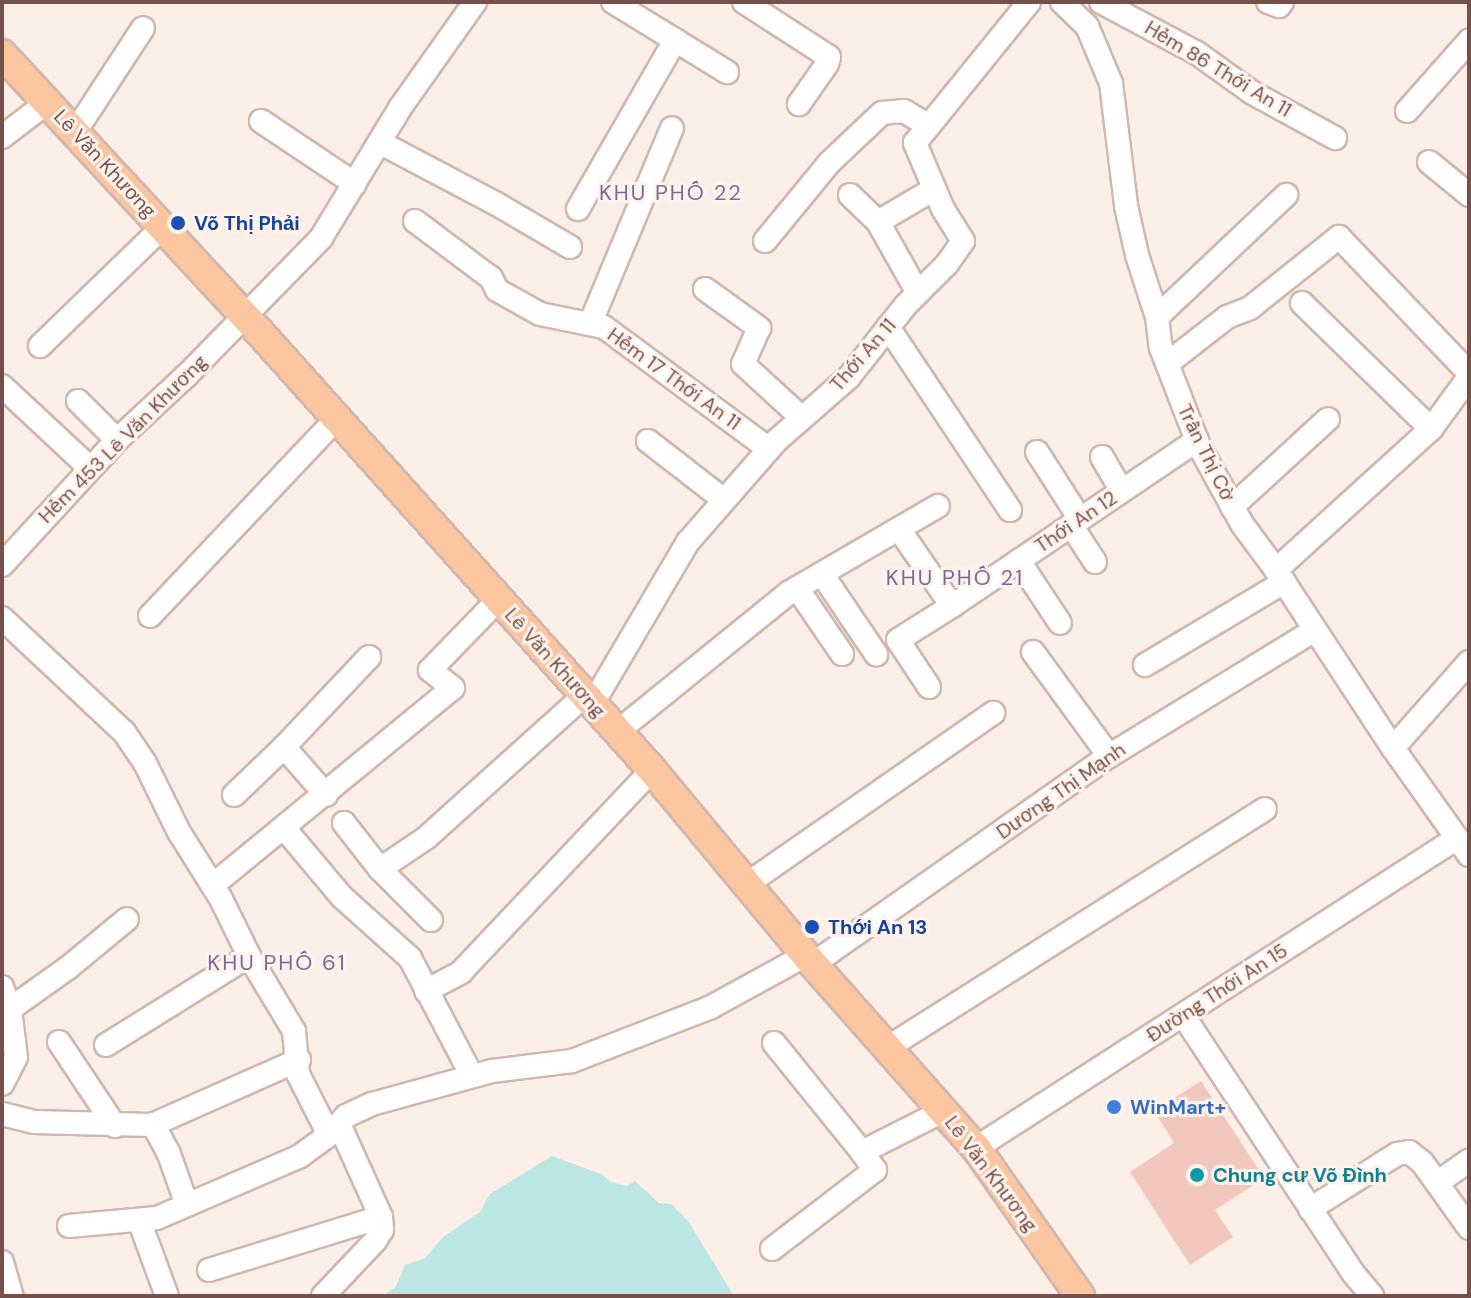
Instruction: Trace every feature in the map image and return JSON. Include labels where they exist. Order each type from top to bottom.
[{"type":"main road","name":"Lê Văn Khương","points":[[2,54],[245,316],[652,770],[810,960],[976,1148],[1080,1296]]},
{"type":"street","points":[[245,316],[321,238],[400,108],[475,2]]},
{"type":"street","points":[[613,2],[727,72]]},
{"type":"street","points":[[744,2],[829,57],[799,104]]},
{"type":"street","points":[[765,241],[830,162],[882,113],[904,111],[927,125],[1029,2]]},
{"type":"street","name":"Hẻm 86 Thới An 11","points":[[1101,2],[1197,53],[1251,92],[1335,138]]},
{"type":"street","points":[[1268,2],[1279,6],[1282,2]]},
{"type":"street","name":"Trần Thị Cờ","points":[[1071,5],[1087,26],[1111,83],[1126,206],[1137,255],[1157,317],[1161,348],[1197,440],[1232,507],[1393,748],[1465,848]]},
{"type":"street","points":[[75,132],[143,28]]},
{"type":"street","points":[[578,209],[675,40]]},
{"type":"street","points":[[1407,111],[1469,41]]},
{"type":"street","points":[[2,137],[48,102]]},
{"type":"street","points":[[261,121],[355,184]]},
{"type":"street","name":"Thới An 11","points":[[380,869],[426,838],[589,699],[688,542],[769,449],[849,377],[888,327],[947,264],[963,241],[934,189],[915,143],[927,125]]},
{"type":"street","points":[[590,324],[672,128]]},
{"type":"street","points":[[381,143],[570,247]]},
{"type":"street","points":[[1429,162],[1469,195]]},
{"type":"street","points":[[878,222],[934,189]]},
{"type":"street","points":[[850,195],[878,222],[918,293]]},
{"type":"street","points":[[1157,317],[1286,195]]},
{"type":"street","name":"Hẻm 17 Thới An 11","points":[[415,221],[491,278],[497,290],[540,314],[604,327],[769,449]]},
{"type":"street","points":[[40,346],[163,227]]},
{"type":"street","points":[[1145,665],[1280,576],[1431,429],[1469,375],[1339,237],[1250,308],[1227,317],[1168,363]]},
{"type":"street","points":[[705,289],[759,328],[743,364],[802,418]]},
{"type":"street","points":[[1302,303],[1431,429]]},
{"type":"street","name":"Hẻm 453 Lê Văn Khương","points":[[2,565],[117,440],[245,316]]},
{"type":"street","points":[[888,327],[1010,510]]},
{"type":"street","points":[[2,386],[90,468]]},
{"type":"street","points":[[78,401],[117,440]]},
{"type":"street","points":[[150,616],[336,419]]},
{"type":"street","points":[[1232,507],[1328,419]]},
{"type":"street","name":"Thới An 12","points":[[929,687],[898,640],[1197,440]]},
{"type":"street","points":[[648,441],[724,500]]},
{"type":"street","points":[[1037,452],[1095,562]]},
{"type":"street","points":[[1102,457],[1122,491]]},
{"type":"street","points":[[617,732],[797,588],[938,506]]},
{"type":"street","points":[[899,529],[952,606]]},
{"type":"street","points":[[1019,561],[1060,623]]},
{"type":"street","points":[[822,574],[876,654]]},
{"type":"street","points":[[797,588],[842,654]]},
{"type":"street","points":[[213,885],[453,688],[430,670],[499,599]]},
{"type":"street","points":[[2,618],[124,732],[294,1031],[298,1074],[334,1130],[381,1217],[382,1230],[375,1241],[323,1296]]},
{"type":"street","name":"Dương Thị Mạnh","points":[[69,1226],[157,1218],[300,1156],[372,1104],[472,1076],[572,1061],[711,1007],[810,960],[1109,756],[1315,630]]},
{"type":"street","points":[[1033,652],[1109,756]]},
{"type":"street","points":[[234,795],[369,657]]},
{"type":"street","points":[[1393,748],[1469,662]]},
{"type":"street","points":[[747,884],[993,713]]},
{"type":"street","points":[[284,747],[326,795]]},
{"type":"street","points":[[426,991],[461,972],[652,770]]},
{"type":"street","points":[[887,1048],[1265,809]]},
{"type":"street","points":[[344,823],[380,869],[431,920]]},
{"type":"street","points":[[284,828],[342,897],[410,958],[472,1076]]},
{"type":"street","name":"Đường Thới An 15","points":[[976,1148],[1183,1015],[1465,848]]},
{"type":"street","points":[[10,1009],[69,967],[127,919]]},
{"type":"street","points":[[106,1045],[249,956]]},
{"type":"street","points":[[2,987],[10,1009],[16,1057],[2,1084]]},
{"type":"street","points":[[1183,1015],[1310,1209],[1372,1296]]},
{"type":"street","points":[[59,1042],[115,1126]]},
{"type":"street","points":[[772,1249],[875,1170],[774,1043]]},
{"type":"street","points":[[2,1114],[34,1122],[115,1126],[153,1124],[299,1060]]},
{"type":"street","points":[[862,1152],[943,1111]]},
{"type":"street","points":[[153,1124],[173,1164],[187,1205]]},
{"type":"street","points":[[1310,1209],[1401,1152],[1413,1153],[1469,1228]]},
{"type":"street","points":[[1437,1183],[1469,1161]]},
{"type":"street","points":[[209,1270],[381,1217]]},
{"type":"street","points":[[139,1220],[167,1296]]},
{"type":"street","points":[[2,1262],[12,1296]]},
{"type":"water","points":[[552,1156],[601,1174],[611,1182],[627,1186],[635,1181],[659,1203],[671,1204],[688,1221],[734,1296],[381,1296],[395,1288],[405,1265],[425,1258],[443,1237],[480,1212],[490,1194]]},
{"type":"building","name":"Chung cư Võ Đình","points":[[1201,1081],[1264,1178],[1215,1210],[1233,1237],[1190,1265],[1130,1172],[1174,1143],[1154,1111]]},
{"type":"place","name":"Võ Thị Phải","points":[[178,223]]},
{"type":"place","name":"Thới An 13","points":[[812,927]]},
{"type":"place","name":"WinMart+","points":[[1114,1107]]},
{"type":"place","name":"Chung cư Võ Đình","points":[[1197,1175]]},
{"type":"district","name":"KHU PHỐ 22","points":[[671,193]]},
{"type":"district","name":"KHU PHỐ 21","points":[[955,578]]},
{"type":"district","name":"KHU PHỐ 61","points":[[277,963]]}]
